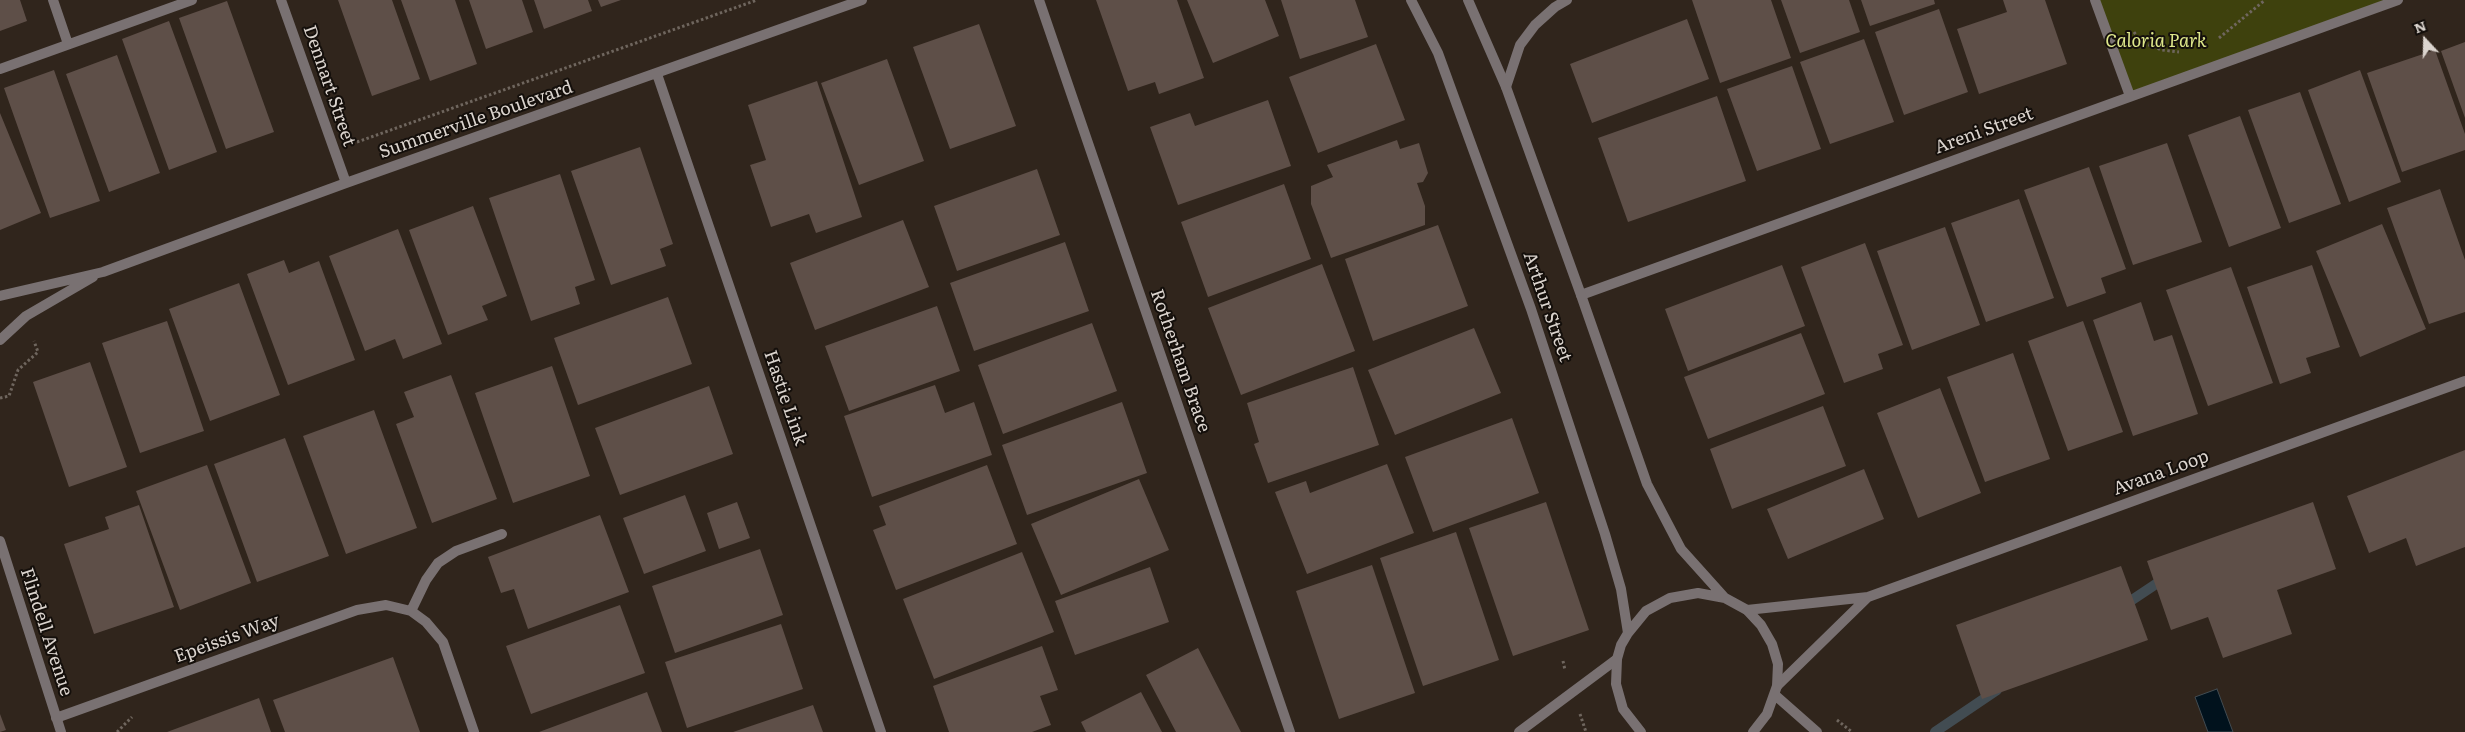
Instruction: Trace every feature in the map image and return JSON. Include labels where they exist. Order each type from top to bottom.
[{"type":"street","points":[[53,0],[68,44]]},
{"type":"street","points":[[0,68],[192,0]]},
{"type":"street","name":"Dennart Street","points":[[281,0],[346,183]]},
{"type":"street","name":"Summerville Boulevard","points":[[0,296],[103,272],[346,183],[862,0]]},
{"type":"street","name":"Rotherham Brace","points":[[1039,0],[1290,732]]},
{"type":"street","name":"Arthur Street","points":[[1410,0],[1438,53],[1531,309],[1605,534],[1621,589],[1628,633]]},
{"type":"street","name":"Arthur Street","points":[[1468,0],[1506,87],[1647,484],[1681,549],[1725,598]]},
{"type":"street","points":[[1506,87],[1520,44],[1535,24],[1555,7],[1567,0]]},
{"type":"street","points":[[2096,0],[2130,96]]},
{"type":"street","name":"Areni Street","points":[[1581,295],[2398,0]]},
{"type":"street","name":"Hastie Link","points":[[657,74],[881,732]]},
{"type":"street","name":"Summerville Boulevard","points":[[0,340],[26,316],[103,272]]},
{"type":"street","name":"Avana Loop","points":[[1747,610],[1868,596],[2465,381]]},
{"type":"street","points":[[411,611],[426,580],[438,563],[456,551],[502,534]]},
{"type":"street","name":"Flindell Avenue","points":[[0,541],[60,732]]},
{"type":"street","points":[[1641,732],[1623,708],[1616,684],[1617,659],[1628,633],[1646,612],[1670,598],[1698,593],[1725,598],[1747,610],[1762,625],[1772,644],[1778,664],[1776,690],[1767,714],[1753,732]]},
{"type":"street","name":"Avana Loop","points":[[1776,690],[1868,596]]},
{"type":"street","name":"Epeissis Way","points":[[56,718],[357,610],[386,605],[411,611],[426,622],[443,642],[474,732]]},
{"type":"street","points":[[1519,732],[1617,659]]},
{"type":"street","points":[[1776,690],[1817,732]]},
{"type":"path","points":[[335,150],[757,0]]},
{"type":"path","points":[[2214,41],[2265,0]]},
{"type":"path","points":[[2132,28],[2142,42],[2162,50],[2186,52]]},
{"type":"path","points":[[0,398],[9,396],[18,370],[38,352],[26,316]]},
{"type":"green space","name":"Caloria Park","points":[[2096,0],[2398,0],[2130,96]]},
{"type":"water","points":[[2217,689],[2233,732],[2208,732],[2195,697]]},
{"type":"building","points":[[0,0],[20,0],[27,21],[0,31]]},
{"type":"building","points":[[338,0],[392,0],[420,79],[372,96]]},
{"type":"building","points":[[401,0],[455,0],[477,64],[430,81]]},
{"type":"building","points":[[469,0],[522,0],[533,32],[486,49]]},
{"type":"building","points":[[534,0],[588,0],[592,11],[544,29]]},
{"type":"building","points":[[598,0],[621,0],[601,7]]},
{"type":"building","points":[[1096,0],[1177,0],[1204,78],[1159,94],[1155,82],[1128,91]]},
{"type":"building","points":[[1187,0],[1265,0],[1279,36],[1213,63]]},
{"type":"building","points":[[1281,0],[1355,0],[1368,37],[1300,59]]},
{"type":"building","points":[[1692,0],[1771,0],[1791,58],[1720,83]]},
{"type":"building","points":[[1781,0],[1849,0],[1860,32],[1800,53]]},
{"type":"building","points":[[1861,0],[1934,0],[1935,4],[1870,26]]},
{"type":"building","points":[[2003,0],[2045,0],[2067,64],[1979,94],[1957,29],[2007,12]]},
{"type":"building","points":[[227,1],[274,132],[226,149],[179,18]]},
{"type":"building","points":[[1939,9],[1968,92],[1904,115],[1875,32]]},
{"type":"building","points":[[1687,19],[1709,79],[1592,123],[1570,64]]},
{"type":"building","points":[[169,21],[217,152],[169,170],[122,39]]},
{"type":"building","points":[[979,24],[1016,126],[950,149],[913,47]]},
{"type":"building","points":[[1864,39],[1894,122],[1830,144],[1800,62]]},
{"type":"building","points":[[2465,42],[2465,118],[2441,51]]},
{"type":"building","points":[[1376,44],[1405,120],[1318,153],[1289,77]]},
{"type":"building","points":[[2435,50],[2465,134],[2465,150],[2402,172],[2367,73]]},
{"type":"building","points":[[117,55],[160,173],[109,192],[66,74]]},
{"type":"building","points":[[887,59],[924,161],[859,185],[821,83]]},
{"type":"building","points":[[1792,66],[1821,149],[1757,171],[1727,89]]},
{"type":"building","points":[[54,70],[100,201],[50,218],[4,88]]},
{"type":"building","points":[[2360,70],[2401,182],[2349,202],[2308,90]]},
{"type":"building","points":[[817,81],[862,217],[816,233],[809,214],[771,227],[750,165],[766,160],[748,105]]},
{"type":"building","points":[[2300,92],[2341,204],[2289,223],[2248,110]]},
{"type":"building","points":[[1717,96],[1746,181],[1628,222],[1598,138]]},
{"type":"building","points":[[1268,100],[1291,166],[1178,205],[1150,127],[1190,113],[1195,126]]},
{"type":"building","points":[[0,113],[41,213],[0,230]]},
{"type":"building","points":[[2240,116],[2281,228],[2229,247],[2188,135]]},
{"type":"building","points":[[1397,140],[1400,149],[1419,143],[1428,173],[1423,182],[1417,183],[1425,206],[1425,225],[1331,258],[1311,204],[1311,186],[1333,177],[1327,165]]},
{"type":"building","points":[[2167,143],[2202,242],[2133,265],[2099,166]]},
{"type":"building","points":[[640,147],[673,244],[660,249],[666,266],[611,285],[571,171]]},
{"type":"building","points":[[2089,167],[2126,269],[2101,278],[2106,293],[2067,307],[2024,190]]},
{"type":"building","points":[[1037,169],[1060,235],[957,271],[934,206]]},
{"type":"building","points":[[560,174],[595,280],[575,287],[580,304],[531,321],[489,198]]},
{"type":"building","points":[[1284,184],[1311,259],[1208,297],[1181,222]]},
{"type":"building","points":[[2440,189],[2465,260],[2465,312],[2429,324],[2387,208]]},
{"type":"building","points":[[2019,199],[2054,298],[1986,322],[1951,223]]},
{"type":"building","points":[[473,206],[507,296],[482,306],[488,320],[448,335],[409,230]]},
{"type":"building","points":[[903,220],[929,287],[815,330],[790,263]]},
{"type":"building","points":[[2382,224],[2426,329],[2360,357],[2316,251]]},
{"type":"building","points":[[1438,225],[1468,306],[1373,341],[1345,259]]},
{"type":"building","points":[[1945,227],[1980,325],[1912,350],[1877,251]]},
{"type":"building","points":[[398,229],[442,344],[403,359],[395,339],[365,351],[329,256]]},
{"type":"building","points":[[1065,242],[1089,311],[974,351],[950,283]]},
{"type":"building","points":[[1865,243],[1903,345],[1878,354],[1883,369],[1844,383],[1801,267]]},
{"type":"building","points":[[284,260],[289,273],[319,261],[355,360],[288,385],[247,274]]},
{"type":"building","points":[[1322,264],[1355,351],[1241,395],[1208,308]]},
{"type":"building","points":[[1782,265],[1805,326],[1688,371],[1665,309]]},
{"type":"building","points":[[2312,265],[2340,347],[2306,358],[2311,373],[2280,384],[2247,287]]},
{"type":"building","points":[[2231,267],[2273,383],[2208,406],[2166,290]]},
{"type":"building","points":[[239,283],[280,395],[210,421],[169,309]]},
{"type":"building","points":[[668,297],[692,364],[578,405],[554,338]]},
{"type":"building","points":[[2141,302],[2154,341],[2172,335],[2198,414],[2133,436],[2093,320]]},
{"type":"building","points":[[937,306],[960,371],[849,411],[825,346]]},
{"type":"building","points":[[167,321],[204,431],[140,453],[102,343]]},
{"type":"building","points":[[2083,321],[2123,432],[2068,451],[2028,341]]},
{"type":"building","points":[[1092,323],[1117,391],[1003,434],[978,365]]},
{"type":"building","points":[[1474,328],[1501,393],[1395,435],[1368,370]]},
{"type":"building","points":[[1801,333],[1825,394],[1708,439],[1684,377]]},
{"type":"building","points":[[2013,353],[2050,459],[1985,482],[1947,377]]},
{"type":"building","points":[[90,362],[127,467],[69,487],[33,382]]},
{"type":"building","points":[[552,366],[590,476],[513,503],[475,393]]},
{"type":"building","points":[[1353,367],[1379,445],[1268,483],[1254,444],[1259,442],[1247,403]]},
{"type":"building","points":[[451,375],[497,499],[432,523],[396,424],[414,417],[404,392]]},
{"type":"building","points":[[935,385],[945,413],[974,402],[992,455],[872,497],[844,416]]},
{"type":"building","points":[[709,386],[733,454],[620,495],[595,428]]},
{"type":"building","points":[[1940,388],[1981,493],[1918,518],[1877,413]]},
{"type":"building","points":[[1122,402],[1147,473],[1027,515],[1002,445]]},
{"type":"building","points":[[1823,406],[1846,466],[1732,509],[1710,449]]},
{"type":"building","points":[[374,410],[417,528],[346,554],[303,436]]},
{"type":"building","points":[[1512,418],[1539,493],[1433,532],[1405,457]]},
{"type":"building","points":[[285,438],[329,556],[257,582],[214,464]]},
{"type":"building","points":[[2465,450],[2465,547],[2416,566],[2406,538],[2369,553],[2347,496]]},
{"type":"building","points":[[1387,464],[1414,533],[1307,574],[1275,492],[1306,481],[1310,493]]},
{"type":"building","points":[[207,465],[251,583],[180,610],[136,491]]},
{"type":"building","points":[[987,465],[1017,544],[896,590],[873,530],[886,525],[879,506]]},
{"type":"building","points":[[1864,469],[1884,519],[1788,559],[1767,509]]},
{"type":"building","points":[[1139,479],[1169,550],[1061,595],[1031,524]]},
{"type":"building","points":[[685,495],[706,551],[644,574],[623,518]]},
{"type":"building","points":[[737,502],[750,538],[719,549],[707,513]]},
{"type":"building","points":[[1546,502],[1589,630],[1513,656],[1469,528]]},
{"type":"building","points":[[2313,502],[2336,569],[2277,590],[2292,634],[2223,658],[2208,617],[2171,630],[2147,561]]},
{"type":"building","points":[[139,505],[174,607],[94,634],[64,544],[109,529],[105,517]]},
{"type":"building","points":[[600,515],[629,592],[528,629],[514,589],[501,593],[488,557]]},
{"type":"building","points":[[1456,532],[1499,660],[1423,686],[1380,558]]},
{"type":"building","points":[[760,549],[783,615],[675,653],[652,586]]},
{"type":"building","points":[[1022,552],[1054,632],[934,679],[903,599]]},
{"type":"building","points":[[1372,565],[1415,693],[1339,719],[1296,591]]},
{"type":"building","points":[[2121,566],[2148,640],[1982,699],[1956,625]]},
{"type":"building","points":[[1150,567],[1169,622],[1075,655],[1055,601]]},
{"type":"building","points":[[620,605],[645,673],[531,714],[506,646]]},
{"type":"building","points":[[781,624],[803,689],[687,728],[665,662]]},
{"type":"building","points":[[1042,646],[1058,690],[1040,696],[1051,725],[1032,732],[949,732],[933,686]]},
{"type":"building","points":[[1198,648],[1241,732],[1176,732],[1146,675]]},
{"type":"building","points":[[393,657],[420,732],[285,732],[273,700]]},
{"type":"building","points":[[647,692],[662,732],[539,732]]},
{"type":"building","points":[[1141,692],[1162,732],[1086,732],[1081,722]]},
{"type":"building","points":[[259,698],[271,732],[167,732]]},
{"type":"building","points":[[813,705],[823,732],[733,732]]},
{"type":"building","points":[[0,714],[6,730],[0,732]]},
{"type":"waterway","points":[[2123,606],[2165,578]]},
{"type":"waterway","points":[[1935,732],[1997,690]]}]
